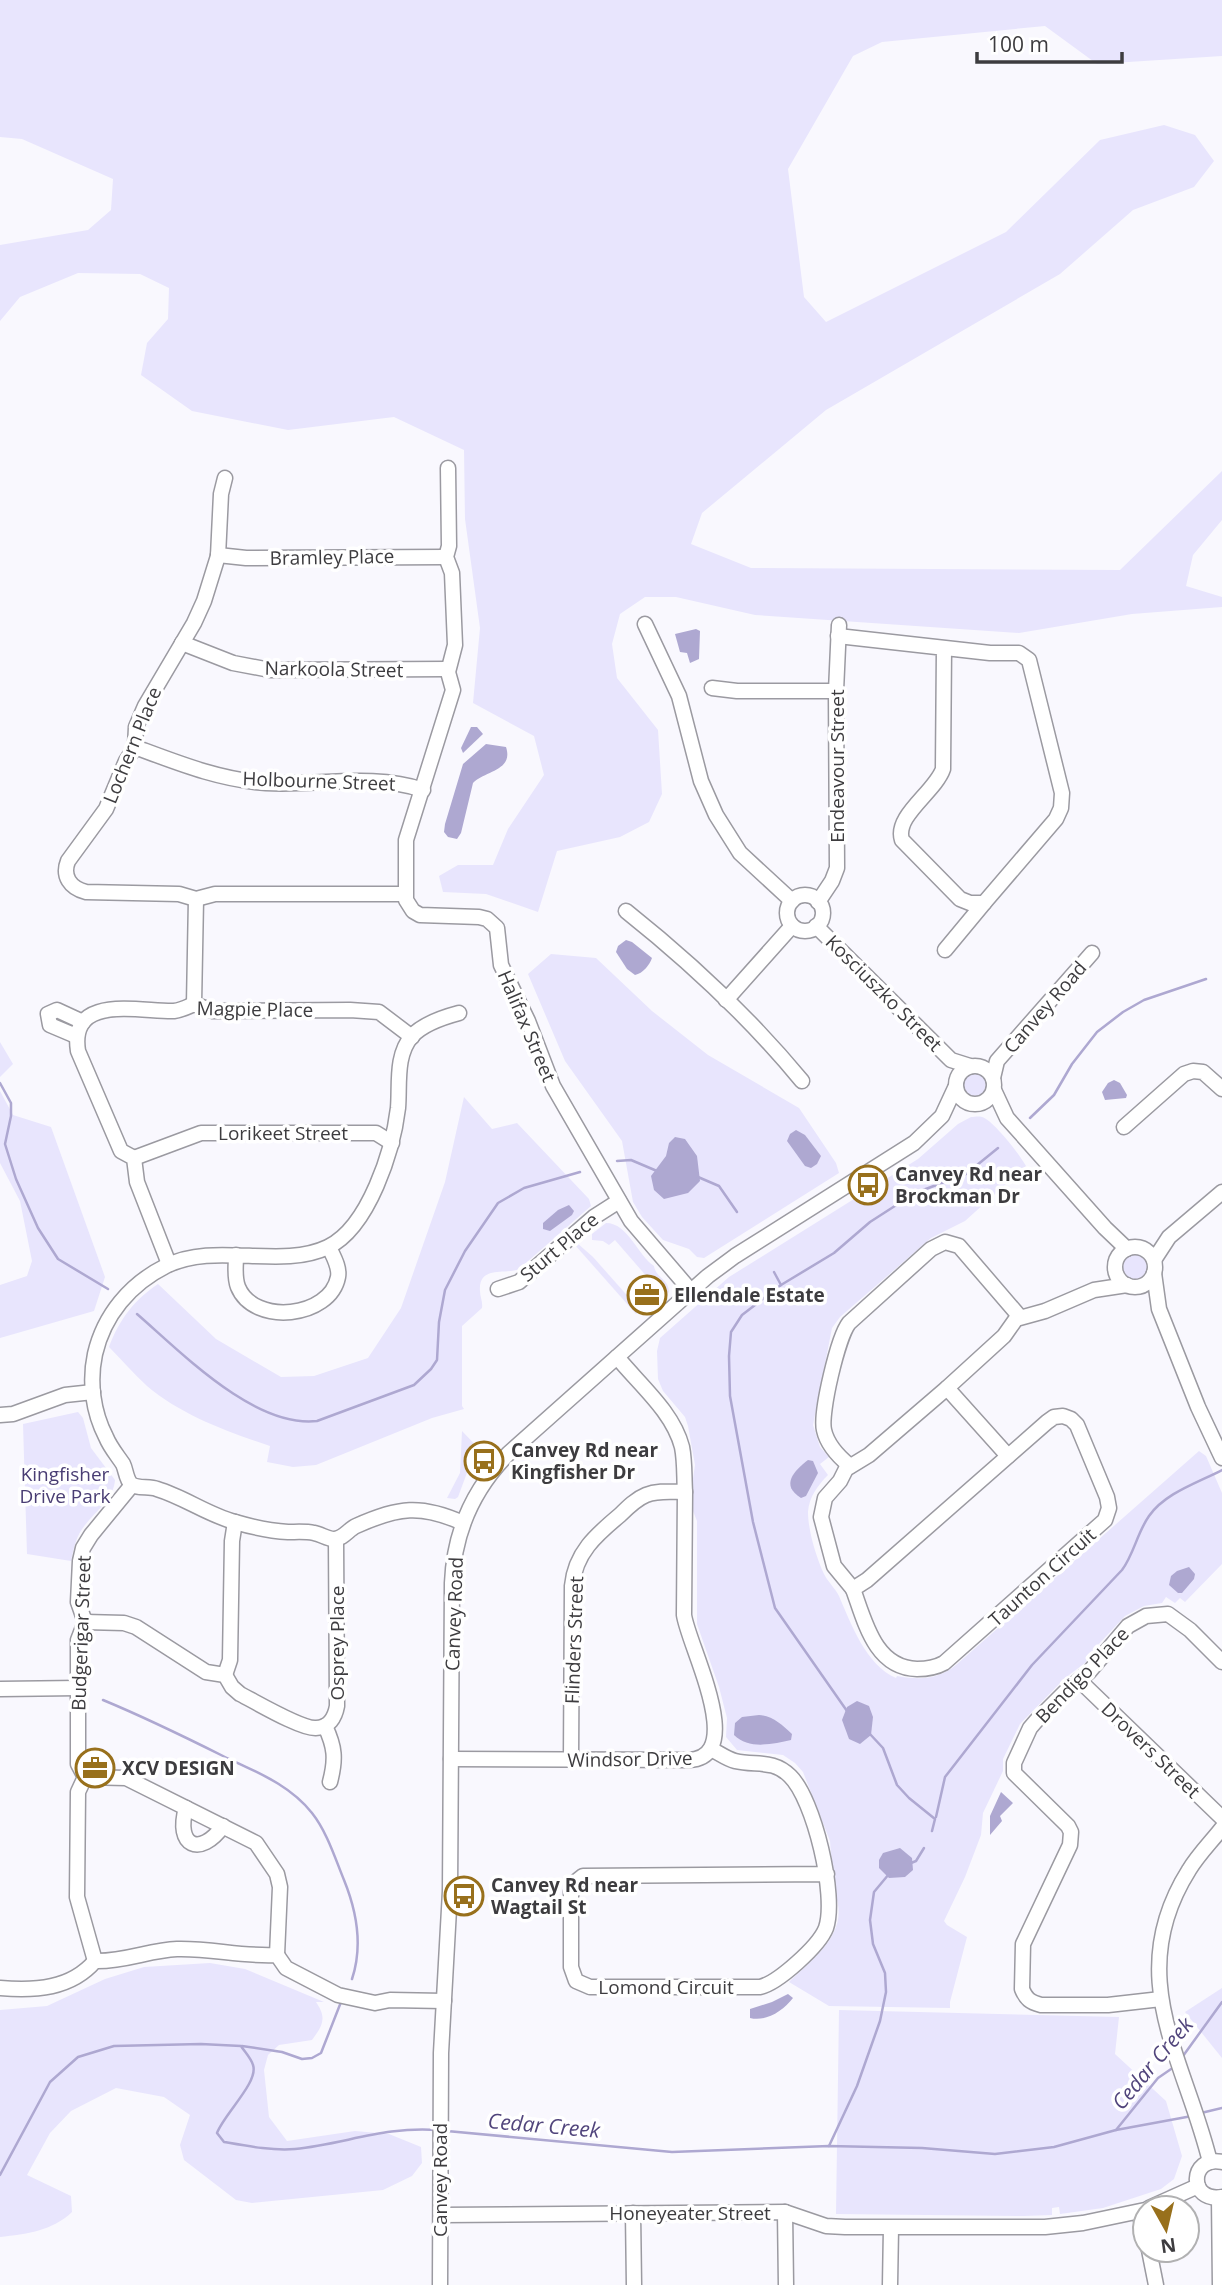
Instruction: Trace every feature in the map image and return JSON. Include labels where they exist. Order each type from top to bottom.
[{"type":"street","points":[[405,894],[407,840],[453,690],[448,669],[455,645],[452,573],[446,557],[449,546],[448,468]]},
{"type":"street","name":"Lochern Place","points":[[225,478],[221,494],[218,555],[204,601],[145,706],[136,727],[135,747],[103,814],[68,861],[68,880],[75,888],[86,892],[179,894],[196,899],[215,894],[405,894]]},
{"type":"street","name":"Bramley Place","points":[[218,555],[246,558],[446,557]]},
{"type":"street","points":[[645,624],[679,696],[701,781],[720,823],[747,861],[792,901]]},
{"type":"street","name":"Endeavour Street","points":[[818,902],[837,868],[838,631],[944,648]]},
{"type":"street","name":"Narkoola Street","points":[[182,643],[233,663],[270,670],[448,669]]},
{"type":"street","points":[[945,950],[1056,819],[1062,793],[1027,657],[1019,653],[944,648],[943,769],[939,778],[902,824],[901,836],[902,841],[960,899],[970,903],[984,903]]},
{"type":"street","points":[[712,688],[737,691],[836,691]]},
{"type":"street","name":"Holbourne Street","points":[[135,747],[198,770],[247,781],[398,782],[423,790]]},
{"type":"street","name":"Halifax Street","points":[[405,894],[408,906],[421,915],[480,916],[497,928],[501,965],[528,1021],[548,1077],[636,1227],[691,1291]]},
{"type":"street","points":[[808,896],[818,902],[822,913],[816,926],[808,931],[792,926],[787,911],[792,901],[808,896]]},
{"type":"street","points":[[194,1004],[196,899]]},
{"type":"street","points":[[626,911],[666,943],[766,1038],[802,1081]]},
{"type":"street","points":[[726,1000],[792,926]]},
{"type":"street","name":"Kosciuszko Street","points":[[816,926],[951,1060],[974,1066]]},
{"type":"street","name":"Canvey Road","points":[[993,1084],[997,1061],[1092,953]]},
{"type":"street","name":"Magpie Place","points":[[87,1018],[109,1009],[176,1011],[194,1004],[213,1011],[350,1010],[379,1012],[412,1037]]},
{"type":"street","points":[[76,1037],[50,1025],[48,1014],[60,1011],[87,1018],[76,1037],[78,1051],[121,1152],[134,1158],[137,1182],[169,1265]]},
{"type":"street","points":[[459,1013],[441,1017],[412,1037],[402,1056],[392,1143],[368,1206],[355,1224],[329,1247],[311,1253],[205,1255],[169,1265],[136,1286],[111,1315],[96,1351],[93,1392],[103,1432],[132,1485],[155,1488],[235,1522],[280,1531],[315,1533],[336,1539],[358,1525],[405,1510],[432,1511],[463,1523]]},
{"type":"street","name":"Kosciuszko Street","points":[[951,1060],[956,1084]]},
{"type":"street","name":"Canvey Road","points":[[974,1066],[997,1061]]},
{"type":"street","points":[[1007,1118],[961,1099],[956,1084],[961,1071],[974,1066],[989,1071],[1007,1118],[1105,1228],[1125,1256],[1121,1282],[1130,1286],[1158,1310]]},
{"type":"street","points":[[1124,1126],[1187,1072],[1203,1072],[1222,1089]]},
{"type":"street","name":"Canvey Road","points":[[440,2285],[441,2103],[450,1891],[452,1572],[463,1523],[478,1492],[502,1459],[724,1263],[904,1150],[934,1126],[946,1112],[956,1084]]},
{"type":"street","points":[[977,1104],[991,1096],[993,1084]]},
{"type":"street","name":"Canvey Road","points":[[934,1126],[977,1104]]},
{"type":"street","name":"Lorikeet Street","points":[[134,1158],[201,1133],[376,1133],[392,1143]]},
{"type":"street","points":[[1094,1290],[1125,1256],[1169,1237],[1222,1192]]},
{"type":"street","name":"Sturt Place","points":[[498,1289],[519,1282],[594,1217],[619,1201]]},
{"type":"street","points":[[850,1466],[829,1443],[823,1424],[840,1338],[849,1323],[931,1249],[945,1242],[959,1246],[1020,1317],[1045,1311],[1094,1290],[1146,1283],[1169,1237]]},
{"type":"street","points":[[236,1255],[236,1279],[243,1296],[264,1309],[287,1313],[312,1306],[331,1293],[338,1278],[338,1269],[329,1247]]},
{"type":"street","points":[[1125,1256],[1146,1250],[1154,1267],[1158,1310],[1220,1453]]},
{"type":"street","name":"Taunton Circuit","points":[[853,1590],[1051,1418],[1060,1416],[1071,1419],[1079,1428],[1107,1497],[1107,1517],[947,1661],[936,1667],[902,1668],[887,1660],[858,1609],[853,1590],[834,1566],[821,1517],[821,1507],[826,1495],[850,1466],[866,1457],[947,1388],[1004,1336],[1020,1317]]},
{"type":"street","points":[[617,1357],[667,1415],[674,1428],[684,1456],[685,1492]]},
{"type":"street","points":[[947,1388],[1008,1456]]},
{"type":"street","points":[[0,1415],[13,1415],[65,1395],[93,1392]]},
{"type":"street","name":"Budgerigar Street","points":[[95,1961],[77,1897],[78,1792],[85,1777],[78,1764],[78,1640],[85,1622],[78,1602],[80,1561],[83,1548],[91,1535],[132,1485]]},
{"type":"street","name":"Flinders Street","points":[[571,1760],[572,1586],[579,1559],[586,1546],[599,1532],[643,1496],[657,1492],[685,1492]]},
{"type":"street","name":"Windsor Drive","points":[[451,1759],[697,1760],[703,1758],[711,1749],[715,1730],[712,1706],[684,1615],[685,1492]]},
{"type":"street","points":[[235,1522],[232,1541],[230,1660],[225,1675],[240,1694],[304,1726],[325,1726]]},
{"type":"street","name":"Osprey Place","points":[[330,1782],[336,1755],[325,1726],[334,1717],[337,1706],[336,1539]]},
{"type":"street","name":"Bendigo Place","points":[[1161,1998],[1108,2005],[1041,2005],[1027,1999],[1022,1989],[1023,1944],[1071,1838],[1068,1826],[1014,1773],[1014,1763],[1030,1728],[1065,1692],[1080,1681],[1128,1626],[1146,1616],[1168,1614],[1190,1630],[1222,1662]]},
{"type":"street","points":[[85,1622],[131,1625],[206,1672],[225,1675]]},
{"type":"street","name":"Drovers Street","points":[[1080,1681],[1222,1818]]},
{"type":"street","points":[[0,1689],[79,1688]]},
{"type":"street","name":"Lomond Circuit","points":[[711,1749],[734,1761],[769,1763],[785,1771],[795,1781],[823,1851],[827,1874],[828,1920],[824,1932],[815,1944],[769,1984],[754,1988],[590,1987],[579,1983],[572,1975],[571,1892],[573,1884],[583,1875],[827,1874]]},
{"type":"street","points":[[85,1777],[126,1778],[256,1843],[277,1874],[280,1888],[277,1955],[286,1968],[338,1995],[374,2003],[390,2000],[444,2001]]},
{"type":"street","points":[[186,1808],[182,1827],[184,1835],[192,1843],[210,1842],[223,1826]]},
{"type":"street","points":[[1220,2285],[1220,2197],[1208,2197],[1198,2186],[1199,2171],[1216,2162],[1203,2137],[1169,2039],[1161,1998],[1160,1957],[1167,1917],[1189,1870],[1222,1828]]},
{"type":"street","points":[[0,1988],[30,1991],[77,1978],[95,1961],[113,1961],[174,1949],[209,1949],[256,1956],[277,1955]]},
{"type":"street","name":"Honeyeater Street","points":[[1180,2194],[1198,2186]]},
{"type":"street","points":[[785,2212],[786,2285]]},
{"type":"street","name":"Honeyeater Street","points":[[441,2216],[785,2212],[826,2226],[891,2228],[1045,2227],[1083,2223],[1131,2213]]},
{"type":"street","points":[[633,2213],[634,2285]]},
{"type":"street","points":[[890,2285],[891,2228]]},
{"type":"street","points":[[1152,2264],[1156,2285]]},
{"type":"green space","points":[[0,0],[1222,0],[1222,56],[1097,64],[1045,26],[882,42],[853,56],[788,169],[804,297],[826,322],[1006,232],[1100,140],[1164,125],[1195,135],[1214,161],[1194,187],[1133,210],[1060,274],[826,410],[702,513],[691,544],[751,568],[1120,570],[1222,471],[1222,520],[1193,555],[1186,586],[1222,597],[1222,607],[1132,614],[1019,633],[755,615],[676,597],[645,597],[620,614],[612,644],[617,678],[658,730],[662,794],[649,822],[620,837],[557,851],[538,912],[486,894],[443,892],[439,876],[458,865],[493,865],[508,829],[544,775],[534,736],[473,703],[480,628],[465,519],[464,450],[394,417],[288,430],[192,411],[141,375],[147,343],[168,319],[169,288],[140,274],[78,273],[20,297],[0,321],[0,245],[88,230],[111,210],[113,179],[22,139],[0,137]]},
{"type":"green space","points":[[551,954],[596,958],[652,1011],[708,1055],[799,1108],[836,1163],[839,1173],[704,1258],[697,1257],[689,1249],[663,1240],[642,1217],[633,1202],[622,1141],[565,1061],[528,974]]},
{"type":"green space","points":[[0,1042],[13,1064],[0,1077]]},
{"type":"green space","points":[[976,1072],[987,1079],[988,1084],[981,1095],[976,1096],[965,1089],[964,1084],[971,1073]]},
{"type":"green space","points":[[0,1091],[13,1115],[51,1127],[105,1277],[94,1311],[0,1338],[0,1285],[27,1276],[32,1261],[20,1201],[0,1163]]},
{"type":"green space","points":[[464,1097],[492,1129],[517,1123],[589,1199],[591,1206],[519,1269],[494,1272],[483,1277],[480,1291],[482,1308],[462,1326],[464,1409],[432,1418],[316,1465],[293,1467],[267,1462],[270,1446],[205,1422],[175,1406],[142,1381],[109,1347],[128,1311],[158,1284],[216,1339],[281,1377],[314,1376],[368,1358],[401,1308],[445,1182]]},
{"type":"green space","points":[[971,1117],[987,1119],[1013,1147],[1026,1166],[965,1221],[931,1238],[840,1317],[832,1328],[813,1425],[820,1447],[829,1457],[820,1464],[828,1475],[812,1496],[808,1519],[821,1567],[839,1596],[861,1643],[876,1664],[896,1678],[928,1678],[942,1674],[956,1665],[1199,1451],[1206,1456],[1222,1493],[1222,1564],[1185,1602],[1180,1598],[1175,1603],[1166,1597],[1162,1603],[1144,1606],[1125,1616],[1085,1663],[1065,1678],[1020,1724],[1003,1759],[1003,1771],[983,1813],[981,1835],[965,1877],[944,1921],[967,1937],[950,2008],[829,2006],[789,1982],[828,1943],[838,1919],[830,1841],[803,1772],[795,1763],[783,1755],[737,1750],[726,1737],[727,1718],[697,1624],[697,1521],[691,1492],[695,1465],[685,1417],[663,1391],[658,1379],[657,1351],[660,1338],[729,1277],[918,1159],[958,1124]]},
{"type":"green space","points":[[606,1223],[621,1228],[654,1266],[668,1288],[669,1292],[664,1297],[645,1308],[643,1306],[658,1292],[651,1284],[646,1288],[642,1283],[648,1278],[615,1240],[609,1245],[603,1241],[592,1240],[592,1234]]},
{"type":"green space","points":[[577,1243],[640,1310],[636,1314],[575,1245]]},
{"type":"green space","points":[[1135,1255],[1146,1262],[1147,1267],[1140,1278],[1135,1279],[1124,1272],[1123,1267],[1130,1256]]},
{"type":"green space","name":"Kingfisher Drive Park","points":[[78,1412],[83,1418],[91,1448],[115,1480],[114,1487],[79,1533],[71,1561],[27,1554],[23,1424]]},
{"type":"green space","points":[[462,1431],[482,1452],[468,1470],[458,1497],[447,1498],[460,1473]]},
{"type":"green space","points":[[210,1963],[245,1969],[324,2002],[316,2002],[322,2013],[322,2021],[312,2040],[279,2045],[268,2055],[264,2070],[269,2117],[287,2141],[355,2131],[389,2134],[421,2147],[422,2163],[412,2176],[383,2190],[252,2203],[236,2200],[184,2160],[180,2145],[190,2115],[164,2097],[116,2088],[71,2111],[50,2133],[27,2175],[71,2196],[72,2212],[48,2227],[0,2237],[0,2010],[47,2006],[105,1979],[144,1967]]},
{"type":"green space","points":[[1222,1988],[1222,2058],[1185,2012]]},
{"type":"green space","points":[[839,2010],[1119,2017],[1115,2054],[1166,2101],[1182,2156],[1174,2179],[1161,2189],[1146,2194],[1131,2194],[1131,2199],[1103,2208],[1060,2214],[1059,2207],[1052,2208],[1052,2215],[1024,2216],[836,2214]]},
{"type":"shaded area","points":[[696,629],[700,631],[699,659],[690,663],[687,653],[680,652],[675,634]]},
{"type":"shaded area","points":[[471,727],[477,727],[483,734],[463,753],[461,748]]},
{"type":"shaded area","points":[[486,744],[506,747],[506,761],[497,770],[473,783],[461,833],[457,839],[448,837],[444,832],[445,824],[463,764]]},
{"type":"shaded area","points":[[626,940],[652,958],[641,973],[635,975],[627,969],[616,952],[618,946]]},
{"type":"shaded area","points":[[1114,1080],[1120,1083],[1126,1098],[1105,1100],[1102,1092],[1108,1083]]},
{"type":"shaded area","points":[[796,1130],[805,1135],[821,1156],[811,1168],[805,1166],[787,1141],[790,1134]]},
{"type":"shaded area","points":[[675,1137],[685,1139],[697,1156],[700,1181],[688,1193],[664,1199],[654,1190],[651,1176],[666,1156],[669,1143]]},
{"type":"shaded area","points":[[569,1205],[574,1211],[572,1215],[550,1231],[543,1229],[543,1223],[558,1210]]},
{"type":"shaded area","points":[[808,1460],[813,1461],[818,1473],[806,1496],[801,1498],[791,1488],[790,1483],[794,1473]]},
{"type":"shaded area","points":[[1189,1567],[1195,1574],[1194,1579],[1182,1593],[1178,1593],[1169,1585],[1171,1576]]},
{"type":"shaded area","points":[[857,1701],[869,1706],[873,1717],[871,1735],[860,1744],[849,1739],[842,1720],[847,1707]]},
{"type":"shaded area","points":[[759,1715],[781,1724],[792,1734],[791,1740],[754,1744],[734,1735],[735,1723],[742,1717]]},
{"type":"shaded area","points":[[1001,1792],[1013,1803],[1000,1816],[1002,1821],[990,1835],[990,1816]]},
{"type":"shaded area","points":[[900,1848],[912,1858],[913,1870],[905,1877],[889,1878],[879,1868],[879,1860],[883,1853]]},
{"type":"shaded area","points":[[788,1994],[793,1998],[779,2011],[768,2017],[750,2018],[750,2009]]},
{"type":"waterway","points":[[1030,1118],[1054,1095],[1072,1064],[1097,1032],[1144,1000],[1206,979]]},
{"type":"waterway","points":[[0,1083],[11,1103],[5,1144],[16,1179],[38,1228],[58,1259],[108,1289]]},
{"type":"waterway","points":[[781,1285],[834,1253],[870,1222],[915,1193],[966,1174],[998,1148]]},
{"type":"waterway","points":[[617,1161],[631,1160],[657,1171]]},
{"type":"waterway","points":[[137,1314],[197,1366],[244,1400],[268,1413],[293,1420],[317,1421],[414,1385],[431,1369],[437,1360],[439,1322],[445,1290],[465,1251],[498,1203],[524,1188],[580,1172]]},
{"type":"waterway","points":[[698,1177],[719,1186],[737,1212]]},
{"type":"waterway","points":[[774,1272],[781,1285],[742,1315],[731,1332],[730,1396],[753,1522],[775,1608],[847,1711]]},
{"type":"waterway","points":[[936,1817],[945,1777],[1032,1665],[1122,1570],[1149,1516],[1173,1495],[1222,1470]]},
{"type":"waterway","points":[[103,1700],[271,1780],[293,1794],[312,1813],[330,1845],[352,1904],[358,1942],[352,1979]]},
{"type":"waterway","points":[[869,1733],[883,1748],[897,1785],[935,1819],[932,1831]]},
{"type":"waterway","points":[[911,1863],[916,1861],[924,1848]]},
{"type":"waterway","points":[[829,2146],[857,2086],[880,2021],[886,1992],[885,1973],[873,1944],[870,1920],[874,1892],[889,1874]]},
{"type":"waterway","points":[[242,2046],[282,2052],[302,2059],[312,2058],[321,2053],[341,2002]]},
{"type":"waterway","name":"Cedar Creek","points":[[1183,2056],[1222,2002]]},
{"type":"waterway","name":"Cedar Creek","points":[[0,2175],[50,2082],[78,2057],[114,2046],[241,2046],[252,2062],[253,2072],[246,2089],[217,2133],[224,2142],[269,2149],[295,2149],[383,2133],[437,2130]]},
{"type":"waterway","name":"Cedar Creek","points":[[447,2131],[672,2152],[829,2146],[922,2148],[995,2154],[1054,2147],[1116,2130],[1158,2078],[1174,2067]]},
{"type":"waterway","points":[[1201,2113],[1222,2108]]},
{"type":"waterway","points":[[1116,2130],[1192,2116]]},
{"type":"place","name":"Canvey Rd near Brockman Dr","points":[[868,1185]]},
{"type":"place","name":"Ellendale Estate","points":[[647,1295]]},
{"type":"place","name":"Canvey Rd near Kingfisher Dr","points":[[484,1461]]},
{"type":"place","name":"XCV DESIGN","points":[[95,1768]]},
{"type":"place","name":"Canvey Rd near Wagtail St","points":[[464,1896]]}]
